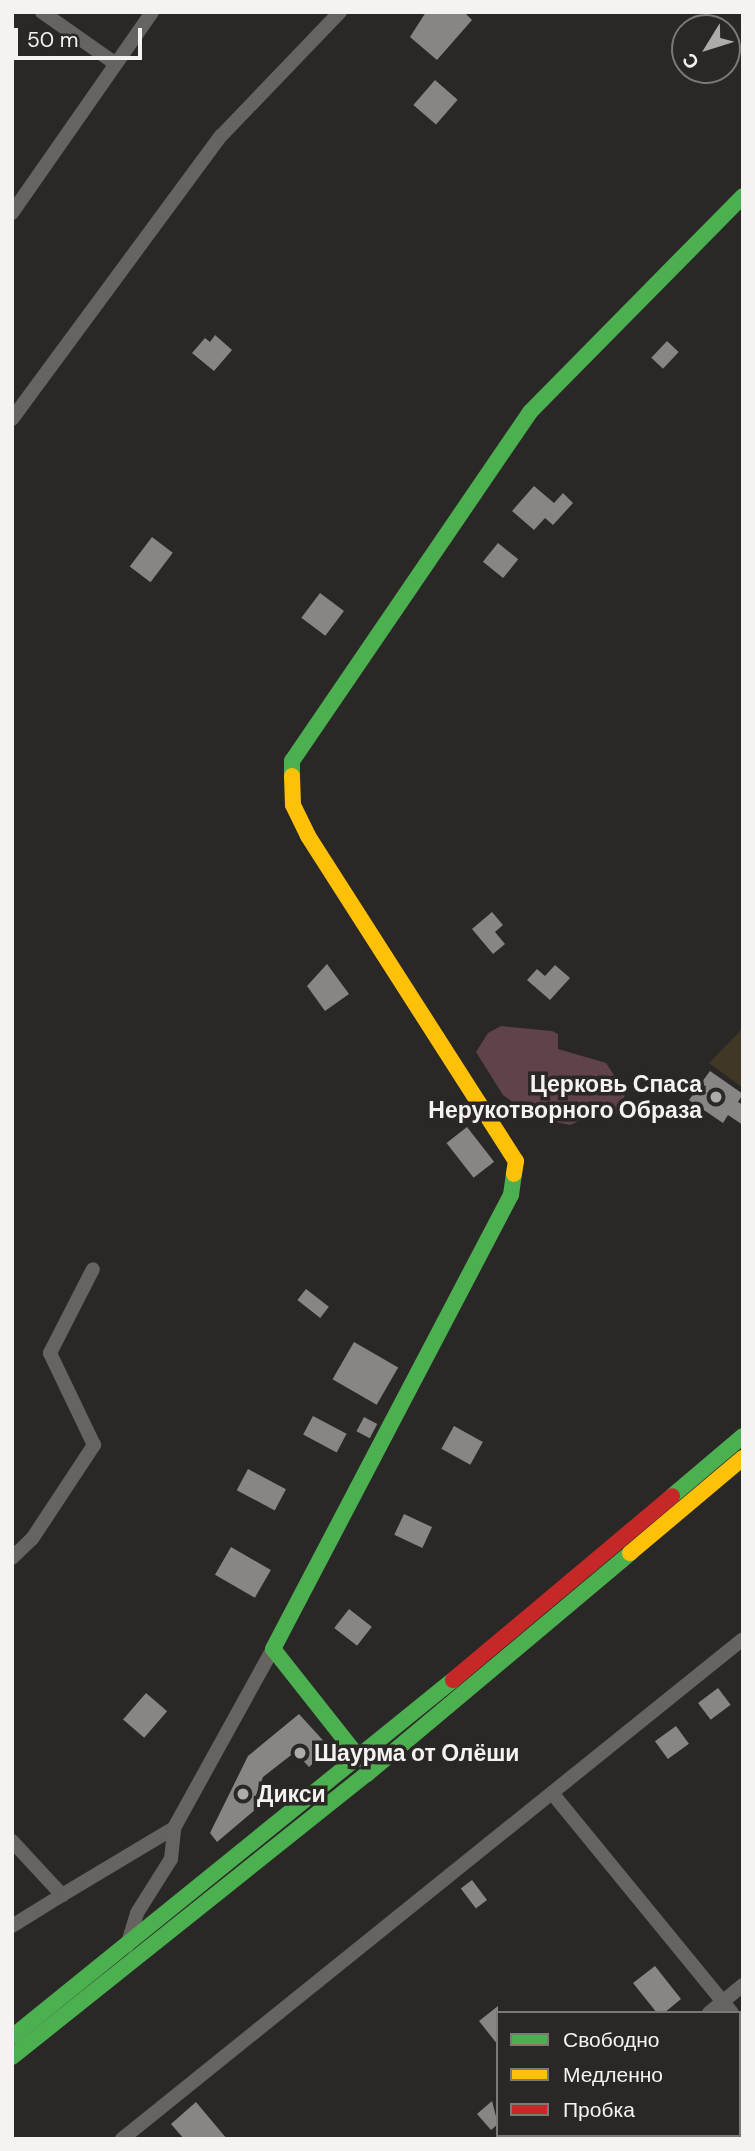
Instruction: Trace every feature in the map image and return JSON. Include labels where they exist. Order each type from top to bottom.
[{"type":"main road","points":[[360,1759],[273,1649],[511,1195],[516,1161],[308,836],[293,806],[292,761],[530,412],[743,196]]},
{"type":"main road","points":[[12,2057],[131,1952],[743,1436]]},
{"type":"main road","points":[[12,2036],[131,1952],[367,1774],[743,1458]]},
{"type":"street","points":[[42,12],[116,64]]},
{"type":"street","points":[[12,213],[152,12]]},
{"type":"street","points":[[12,419],[220,136],[340,12]]},
{"type":"street","points":[[12,1558],[32,1539],[94,1445],[50,1353],[93,1269]]},
{"type":"street","points":[[122,2139],[743,1639]]},
{"type":"street","points":[[131,1952],[136,1913],[171,1858],[174,1828],[273,1649]]},
{"type":"street","points":[[552,1793],[728,2007],[743,1985]]},
{"type":"street","points":[[12,1926],[174,1828]]},
{"type":"street","points":[[12,1841],[62,1895]]},
{"type":"shaded area","points":[[501,1026],[552,1031],[558,1034],[558,1049],[606,1063],[625,1092],[623,1107],[614,1116],[605,1110],[570,1125],[533,1117],[503,1095],[476,1052],[488,1033]]},
{"type":"shaded area","points":[[743,1028],[743,1088],[709,1063]]},
{"type":"building","points":[[426,12],[464,12],[472,20],[437,60],[410,37]]},
{"type":"building","points":[[435,80],[458,100],[436,125],[413,105]]},
{"type":"building","points":[[215,335],[232,350],[214,371],[192,353],[205,338],[210,342]]},
{"type":"building","points":[[667,341],[679,352],[663,369],[651,358]]},
{"type":"building","points":[[534,486],[554,503],[563,493],[573,503],[553,525],[545,518],[534,530],[512,511]]},
{"type":"building","points":[[152,537],[173,553],[150,582],[130,567]]},
{"type":"building","points":[[498,543],[518,559],[503,578],[483,562]]},
{"type":"building","points":[[320,593],[344,611],[325,636],[301,618]]},
{"type":"building","points":[[492,912],[503,925],[495,932],[505,944],[493,954],[472,929]]},
{"type":"building","points":[[327,964],[349,994],[325,1011],[307,986]]},
{"type":"building","points":[[555,965],[570,978],[550,1000],[527,980],[537,969],[545,976]]},
{"type":"building","name":"Церковь Спаса Нерукотворного Образа","points":[[710,1071],[743,1094],[738,1102],[743,1105],[743,1125],[728,1115],[723,1123],[689,1100]]},
{"type":"building","points":[[467,1127],[494,1162],[474,1178],[447,1143]]},
{"type":"building","points":[[306,1289],[329,1307],[320,1318],[297,1300]]},
{"type":"building","points":[[354,1342],[398,1368],[377,1405],[332,1379]]},
{"type":"building","points":[[313,1416],[347,1434],[337,1452],[303,1435]]},
{"type":"building","points":[[364,1417],[377,1424],[370,1438],[356,1431]]},
{"type":"building","points":[[454,1426],[483,1442],[470,1465],[441,1449]]},
{"type":"building","points":[[248,1469],[286,1489],[275,1510],[237,1490]]},
{"type":"building","points":[[404,1514],[432,1527],[422,1548],[394,1535]]},
{"type":"building","points":[[231,1547],[271,1570],[255,1598],[215,1575]]},
{"type":"building","points":[[349,1609],[372,1627],[357,1646],[334,1628]]},
{"type":"building","points":[[718,1688],[731,1705],[711,1720],[698,1703]]},
{"type":"building","points":[[146,1693],[167,1711],[144,1738],[123,1719]]},
{"type":"building","points":[[299,1714],[330,1748],[309,1767],[295,1752],[263,1777],[256,1795],[262,1804],[217,1842],[210,1833],[248,1756]]},
{"type":"building","points":[[676,1726],[689,1744],[668,1759],[655,1741]]},
{"type":"building","points":[[472,1880],[487,1900],[476,1908],[461,1888]]},
{"type":"building","points":[[655,1966],[681,1999],[666,2011],[655,2011],[633,1983]]},
{"type":"building","points":[[498,2006],[496,2042],[479,2021]]},
{"type":"building","points":[[492,2101],[496,2126],[491,2130],[477,2114]]},
{"type":"building","points":[[196,2102],[227,2139],[184,2139],[171,2124]]},
{"type":"traffic: fast","points":[[292,776],[292,761],[530,412],[743,196]]},
{"type":"traffic: fast","points":[[360,1759],[273,1649],[511,1195],[514,1174]]},
{"type":"traffic: fast","points":[[672,1496],[743,1436]]},
{"type":"traffic: fast","points":[[12,2057],[367,1774],[630,1553]]},
{"type":"traffic: fast","points":[[12,2037],[453,1680]]},
{"type":"traffic: slow","points":[[292,776],[293,805],[308,836],[516,1161],[514,1174]]},
{"type":"traffic: slow","points":[[630,1553],[743,1458]]},
{"type":"traffic: jam","points":[[453,1680],[672,1496]]},
{"type":"place","name":"Церковь Спаса Нерукотворного Образа","points":[[716,1097]]},
{"type":"place","name":"Шаурма от Олёши","points":[[300,1753]]},
{"type":"place","name":"Дикси","points":[[243,1794]]}]
